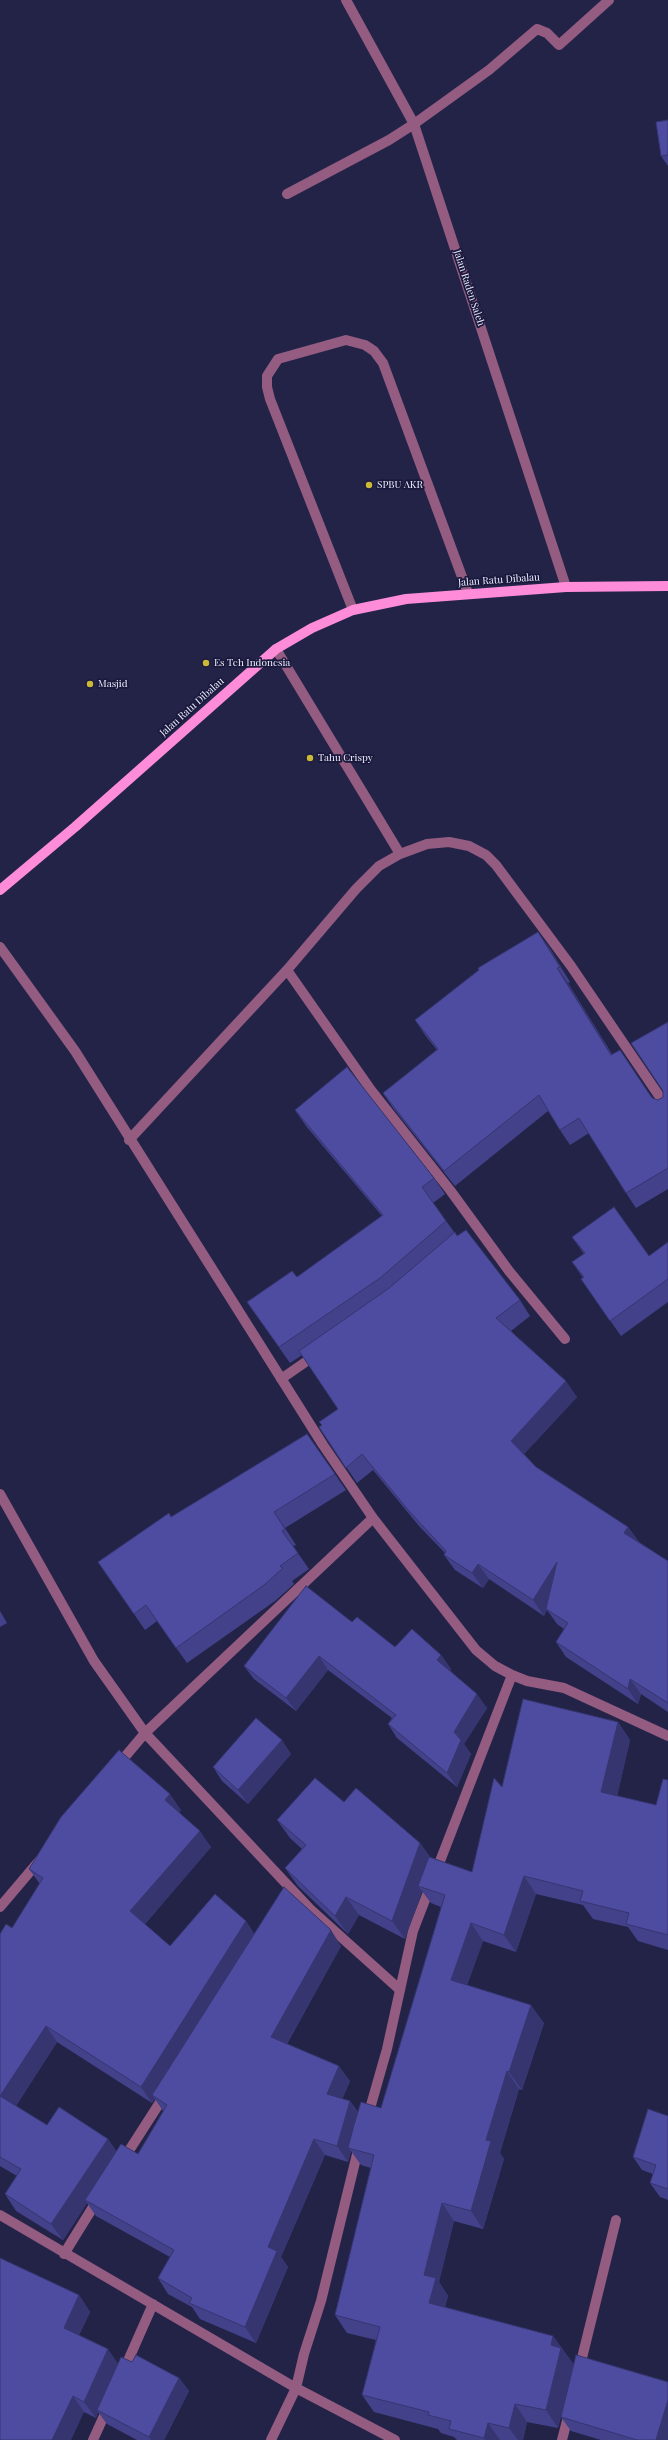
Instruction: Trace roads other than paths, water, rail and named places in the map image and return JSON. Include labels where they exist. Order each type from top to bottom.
[{"type":"main road","name":"Jalan Ratu Dibalau","points":[[0,890],[75,827],[276,649],[312,628],[353,610],[406,599],[468,593],[566,587],[668,586]]},
{"type":"street","name":"Jalan Raden Saleh","points":[[346,0],[414,124],[566,587]]},
{"type":"street","points":[[287,194],[389,140],[414,124],[489,70],[537,29],[547,33],[559,45],[609,0]]},
{"type":"street","points":[[353,610],[270,399],[267,387],[267,376],[278,359],[346,340],[365,345],[374,351],[383,363],[468,593]]},
{"type":"street","points":[[276,649],[400,854]]},
{"type":"street","points":[[130,1140],[287,970],[356,889],[378,866],[400,854],[427,844],[449,842],[470,846],[486,855],[571,966],[668,1109]]},
{"type":"street","points":[[0,947],[75,1051],[281,1379],[373,1518],[476,1650],[496,1666],[512,1675],[527,1681],[564,1688],[668,1736]]},
{"type":"street","points":[[287,970],[371,1090],[475,1231],[565,1339]]},
{"type":"street","points":[[281,1379],[325,1349]]},
{"type":"street","points":[[0,1494],[94,1661],[144,1733],[292,1896],[399,1989]]},
{"type":"street","points":[[110,1775],[144,1733],[373,1518]]},
{"type":"street","points":[[270,2440],[296,2388],[304,2354],[321,2300],[363,2131],[387,2049],[413,1930],[512,1675]]},
{"type":"street","points":[[0,1907],[46,1853]]},
{"type":"street","points":[[119,2167],[170,2086]]},
{"type":"street","points":[[64,2254],[102,2193]]},
{"type":"street","points":[[0,2215],[64,2254],[153,2304],[296,2388],[395,2440]]},
{"type":"street","points":[[577,2379],[616,2220]]},
{"type":"street","points":[[118,2383],[153,2304]]},
{"type":"street","points":[[93,2440],[112,2397]]},
{"type":"street","points":[[562,2440],[572,2402]]},
{"type":"place","name":"SPBU AKR","points":[[369,485]]},
{"type":"place","name":"Es Teh Indonesia","points":[[206,663]]},
{"type":"place","name":"Masjid","points":[[90,684]]},
{"type":"place","name":"Tahu Crispy","points":[[310,758]]}]
